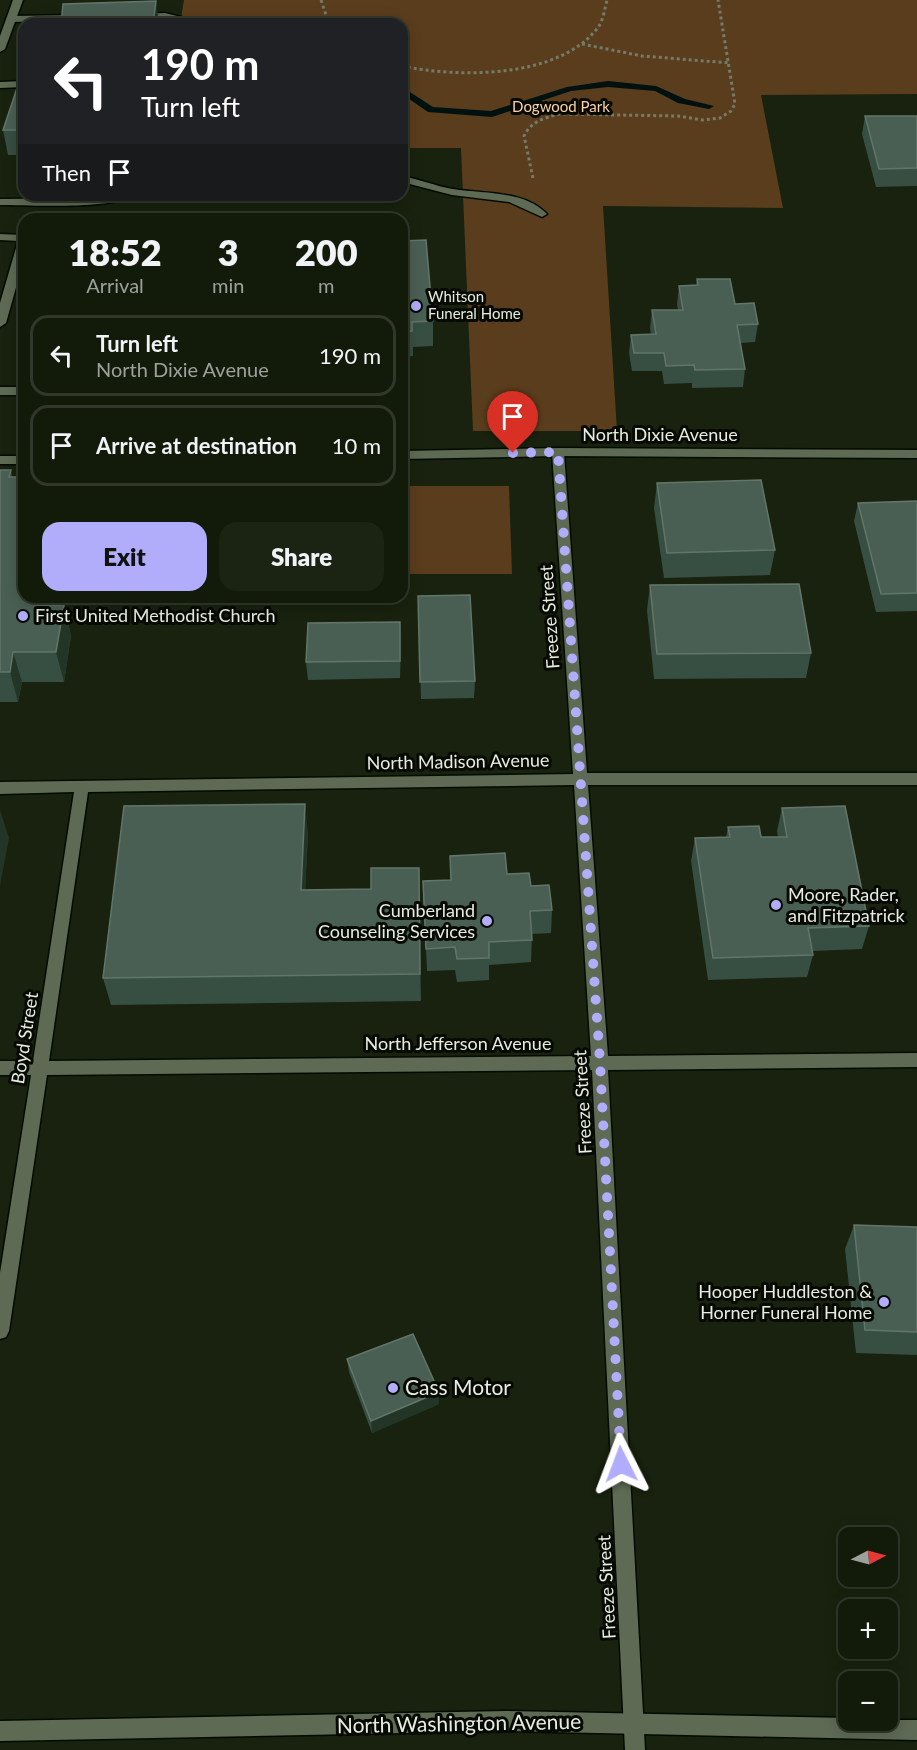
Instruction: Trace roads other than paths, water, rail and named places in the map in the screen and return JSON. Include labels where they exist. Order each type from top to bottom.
[{"type":"street","points":[[0,49],[18,0]]},
{"type":"street","points":[[130,17],[165,16],[173,18]]},
{"type":"street","points":[[52,18],[94,17]]},
{"type":"street","points":[[11,19],[18,19]]},
{"type":"street","points":[[0,85],[18,84]]},
{"type":"street","points":[[408,180],[450,191],[512,199],[529,204],[542,214]]},
{"type":"street","points":[[0,202],[94,201]]},
{"type":"street","points":[[0,237],[18,238]]},
{"type":"street","points":[[0,323],[18,260]]},
{"type":"street","points":[[0,391],[18,392]]},
{"type":"street","name":"North Dixie Avenue","points":[[408,455],[558,452],[917,454]]},
{"type":"street","name":"Freeze Street","points":[[558,452],[600,1062],[635,1750]]},
{"type":"street","points":[[0,460],[18,460]]},
{"type":"street","name":"North Madison Avenue","points":[[0,788],[582,779],[917,779]]},
{"type":"street","name":"Boyd Street","points":[[0,1330],[82,788]]},
{"type":"street","name":"North Jefferson Avenue","points":[[0,1068],[917,1060]]},
{"type":"street","name":"North Washington Avenue","points":[[0,1731],[494,1721],[917,1730]]},
{"type":"waterway","points":[[408,94],[431,110],[492,114],[552,93],[589,85],[608,84],[661,90],[682,101],[709,106]]},
{"type":"place","name":"Whitson Funeral Home","points":[[416,306]]},
{"type":"place","name":"First United Methodist Church","points":[[23,616]]},
{"type":"place","name":"Moore, Rader, and Fitzpatrick","points":[[776,905]]},
{"type":"place","name":"Cumberland Counseling Services","points":[[487,921]]},
{"type":"place","name":"Hooper Huddleston & Horner Funeral Home","points":[[884,1302]]},
{"type":"place","name":"Cass Motor","points":[[393,1388]]},
{"type":"park label","name":"Dogwood Park","points":[[561,107]]}]
